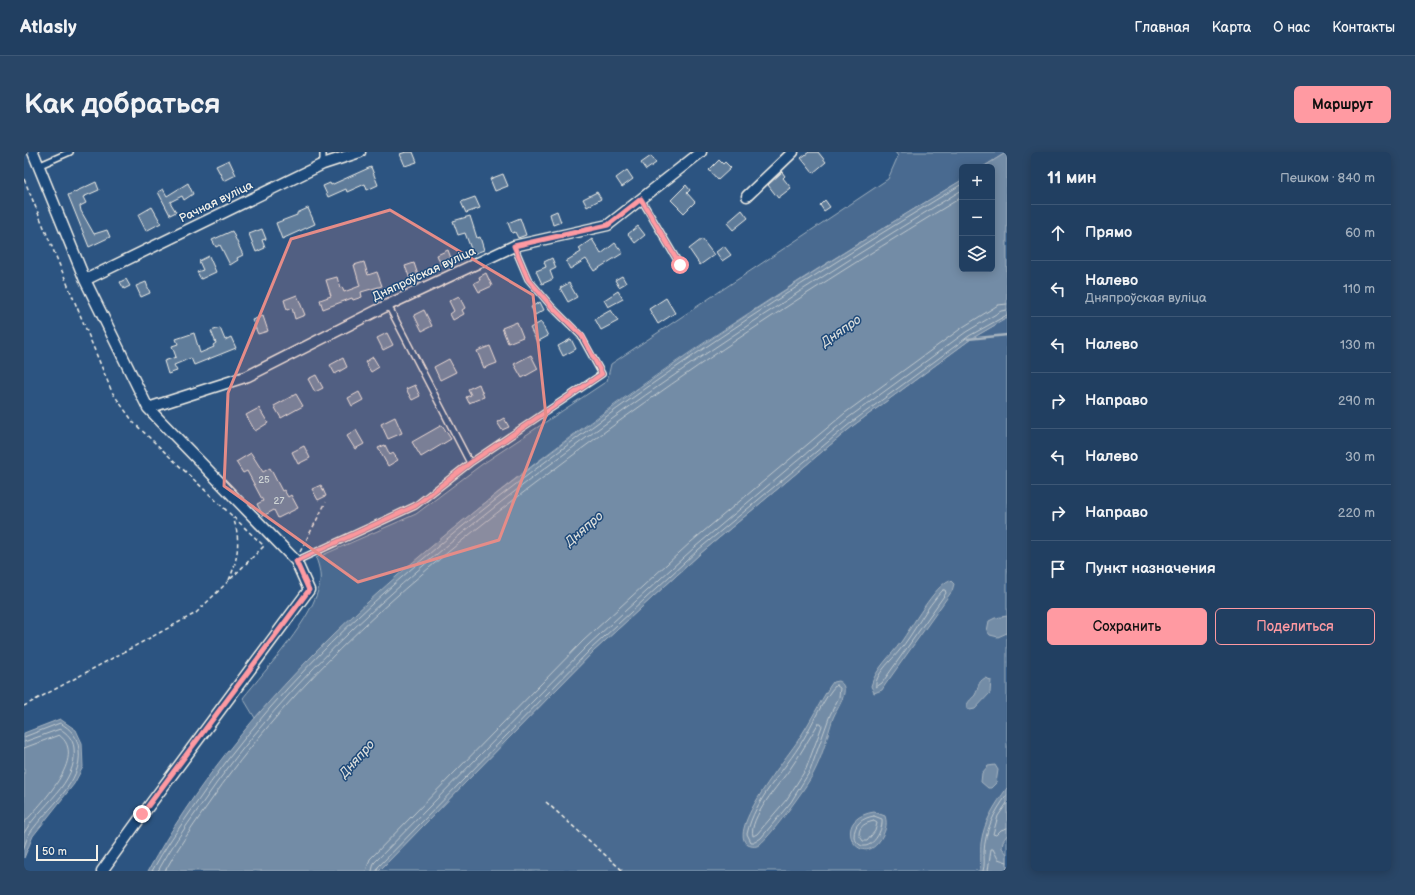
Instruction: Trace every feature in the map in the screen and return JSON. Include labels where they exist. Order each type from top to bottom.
[{"type":"street","points":[[33,152],[85,280],[148,408],[296,561],[309,590],[142,814],[102,871]]},
{"type":"street","name":"Рачная вуліца","points":[[85,280],[323,164],[360,152]]},
{"type":"street","name":"Дняпроўская вуліца","points":[[148,408],[248,376],[388,305],[514,246],[608,225],[701,152]]},
{"type":"street","points":[[747,196],[793,152]]},
{"type":"lane","points":[[38,166],[70,152]]},
{"type":"lane","points":[[323,152],[323,164]]},
{"type":"lane","points":[[641,199],[680,265]]},
{"type":"lane","points":[[296,561],[415,506],[470,463],[602,374],[582,336],[552,307],[528,279],[514,246]]},
{"type":"lane","points":[[388,305],[470,463]]},
{"type":"path","points":[[24,179],[112,392],[134,423],[264,546],[196,613],[24,706]]},
{"type":"path","points":[[296,561],[326,502]]},
{"type":"path","points":[[228,581],[235,563],[238,541],[237,528],[233,516]]},
{"type":"path","points":[[546,802],[623,871]]},
{"type":"highlighted area","points":[[390,210],[533,295],[546,416],[499,540],[358,582],[224,486],[228,393],[291,239]]},
{"type":"shaded area","points":[[895,152],[1007,152],[988,164],[959,164],[959,182],[773,298],[680,359],[589,424],[500,491],[414,562],[332,638],[255,718],[243,698],[276,658],[300,626],[309,611],[316,596],[320,582],[320,570],[316,558],[416,514],[481,465],[607,381],[611,364],[888,179],[898,156]]},
{"type":"shaded area","points":[[1007,318],[1007,871],[379,871],[594,651],[701,553],[854,425],[971,339]]},
{"type":"water","name":"Дняпро","points":[[1007,152],[1007,318],[971,339],[854,425],[701,553],[594,651],[379,871],[148,871],[185,810],[226,753],[272,698],[321,647],[373,597],[482,505],[589,424],[641,387],[800,281],[959,182],[959,272],[995,272],[995,164],[988,164]]},
{"type":"water","points":[[950,580],[954,584],[952,591],[882,690],[874,693],[871,686],[880,668],[901,642],[937,590]]},
{"type":"water","points":[[1007,616],[1007,633],[998,637],[990,635],[987,631],[989,621],[995,618]]},
{"type":"water","points":[[985,678],[991,680],[990,693],[975,709],[967,709],[968,703],[975,695],[978,685]]},
{"type":"water","points":[[838,681],[844,688],[843,698],[833,718],[820,759],[810,779],[769,835],[757,846],[748,845],[743,837],[745,825],[752,809],[773,775],[799,739],[830,686],[833,682]]},
{"type":"water","points":[[60,719],[76,730],[82,743],[83,767],[74,784],[33,836],[24,858],[24,733]]},
{"type":"water","points":[[995,765],[998,770],[996,783],[991,788],[988,788],[981,782],[982,773],[988,766]]},
{"type":"water","points":[[1007,788],[1007,835],[1003,841],[1002,848],[1007,854],[1007,871],[979,871],[982,835],[987,820]]},
{"type":"water","points":[[874,812],[885,816],[886,828],[880,840],[872,848],[864,850],[857,847],[852,840],[850,832],[853,824],[860,816]]},
{"type":"building","points":[[413,152],[417,162],[405,166],[400,154]]},
{"type":"building","points":[[809,152],[818,152],[826,162],[813,173],[801,158]]},
{"type":"building","points":[[651,156],[656,163],[646,170],[641,163]]},
{"type":"building","points":[[229,160],[236,175],[224,181],[216,166]]},
{"type":"building","points":[[719,160],[723,164],[725,162],[731,168],[718,180],[709,170]]},
{"type":"building","points":[[371,167],[378,185],[367,190],[365,184],[347,192],[346,189],[328,197],[323,186],[330,183],[331,185]]},
{"type":"building","points":[[627,170],[633,179],[622,187],[616,178]]},
{"type":"building","points":[[782,172],[785,176],[783,178],[791,188],[778,198],[768,185]]},
{"type":"building","points":[[503,174],[508,186],[495,191],[490,179]]},
{"type":"building","points":[[96,182],[99,190],[83,197],[86,203],[80,206],[81,211],[94,234],[107,230],[110,237],[89,247],[68,195]]},
{"type":"building","points":[[188,183],[193,194],[184,200],[182,196],[170,202],[176,212],[170,215],[158,192],[163,189],[167,196]]},
{"type":"building","points":[[686,185],[690,190],[687,193],[695,202],[684,213],[671,200]]},
{"type":"building","points":[[597,192],[601,199],[587,207],[583,199]]},
{"type":"building","points":[[475,197],[480,208],[466,213],[461,202]]},
{"type":"building","points":[[825,200],[830,207],[824,211],[820,205]]},
{"type":"building","points":[[152,207],[161,223],[146,231],[138,215]]},
{"type":"building","points":[[308,208],[315,224],[282,239],[276,223],[297,215],[297,213]]},
{"type":"building","points":[[742,210],[748,218],[733,230],[727,223]]},
{"type":"building","points":[[557,211],[561,222],[553,225],[550,214]]},
{"type":"building","points":[[470,216],[477,238],[480,237],[484,250],[473,254],[465,233],[458,235],[453,221]]},
{"type":"building","points":[[520,218],[526,235],[518,238],[515,232],[512,233],[508,223]]},
{"type":"building","points":[[638,226],[645,235],[635,243],[628,234]]},
{"type":"building","points":[[262,229],[266,239],[262,240],[265,248],[256,252],[249,234]]},
{"type":"building","points":[[232,231],[243,255],[237,258],[238,260],[230,265],[220,245],[216,247],[212,240]]},
{"type":"building","points":[[592,239],[601,254],[615,243],[623,253],[594,271],[586,259],[570,269],[566,261],[581,252],[579,248]]},
{"type":"building","points":[[702,239],[714,255],[700,265],[689,249]]},
{"type":"building","points":[[724,246],[731,255],[722,261],[716,252]]},
{"type":"building","points":[[448,250],[452,261],[441,265],[437,255]]},
{"type":"building","points":[[209,256],[216,272],[201,279],[197,272],[203,270],[199,261]]},
{"type":"building","points":[[552,258],[556,268],[550,271],[553,279],[542,284],[536,271],[546,267],[544,262]]},
{"type":"building","points":[[364,262],[368,275],[377,272],[382,286],[361,292],[362,297],[353,300],[352,298],[323,309],[320,300],[331,296],[326,280],[337,277],[340,288],[342,287],[344,292],[360,286],[354,265]]},
{"type":"building","points":[[414,263],[418,275],[410,279],[405,266]]},
{"type":"building","points":[[486,273],[492,286],[479,292],[474,283],[480,280],[479,277]]},
{"type":"building","points":[[622,276],[626,283],[619,287],[615,280]]},
{"type":"building","points":[[126,279],[130,286],[124,289],[120,282]]},
{"type":"building","points":[[146,282],[150,293],[141,297],[136,286]]},
{"type":"building","points":[[569,283],[577,297],[568,302],[560,288]]},
{"type":"building","points":[[618,291],[623,299],[608,307],[604,300]]},
{"type":"building","points":[[297,295],[305,315],[295,319],[292,308],[287,310],[284,300]]},
{"type":"building","points":[[459,296],[465,308],[462,310],[464,314],[453,320],[450,314],[454,311],[449,301]]},
{"type":"building","points":[[666,298],[675,313],[658,324],[649,309]]},
{"type":"building","points":[[540,302],[544,310],[535,315],[531,307]]},
{"type":"building","points":[[424,310],[432,326],[422,331],[414,315]]},
{"type":"building","points":[[611,310],[618,321],[601,330],[595,319]]},
{"type":"building","points":[[263,316],[268,331],[258,334],[252,320]]},
{"type":"building","points":[[517,322],[523,337],[508,343],[502,328]]},
{"type":"building","points":[[541,322],[548,336],[537,342],[530,328]]},
{"type":"building","points":[[220,328],[225,340],[231,337],[236,348],[194,365],[191,358],[174,365],[177,371],[168,374],[164,361],[176,357],[172,346],[178,344],[176,339],[194,333],[200,353],[214,347],[213,345],[216,343],[211,331]]},
{"type":"building","points":[[387,333],[393,345],[383,350],[377,338]]},
{"type":"building","points":[[571,339],[576,349],[563,356],[558,346]]},
{"type":"building","points":[[490,346],[497,363],[484,368],[477,351]]},
{"type":"building","points":[[531,355],[538,369],[522,378],[514,364]]},
{"type":"building","points":[[373,357],[379,367],[371,372],[365,362]]},
{"type":"building","points":[[343,358],[347,367],[335,374],[330,365]]},
{"type":"building","points":[[449,359],[456,372],[440,380],[434,367]]},
{"type":"building","points":[[316,375],[323,388],[315,392],[308,379]]},
{"type":"building","points":[[479,384],[484,397],[469,403],[466,397],[471,395],[468,389]]},
{"type":"building","points":[[415,385],[420,396],[412,400],[406,389]]},
{"type":"building","points":[[359,392],[363,400],[352,406],[348,398]]},
{"type":"building","points":[[296,394],[303,406],[281,418],[274,406]]},
{"type":"building","points":[[259,408],[268,423],[255,431],[246,415]]},
{"type":"building","points":[[395,417],[402,433],[388,439],[381,424]]},
{"type":"building","points":[[504,418],[509,427],[502,430],[497,422]]},
{"type":"building","points":[[442,425],[451,439],[421,457],[412,442]]},
{"type":"building","points":[[356,430],[364,444],[355,449],[347,436]]},
{"type":"building","points":[[385,445],[390,455],[393,453],[398,460],[388,466],[378,448]]},
{"type":"building","points":[[304,446],[310,458],[298,464],[292,452]]},
{"type":"building","points":[[251,453],[263,472],[270,468],[282,491],[284,490],[288,497],[291,495],[298,508],[278,518],[274,510],[263,516],[257,504],[263,501],[247,471],[243,473],[236,462]]},
{"type":"building","points":[[321,485],[326,496],[318,500],[312,489]]},
{"type":"waterway","points":[[968,339],[1007,335]]},
{"type":"route","points":[[142,814],[309,590],[296,561],[415,506],[470,463],[602,374],[582,336],[552,307],[528,279],[514,246],[608,225],[641,199],[680,265]]}]
